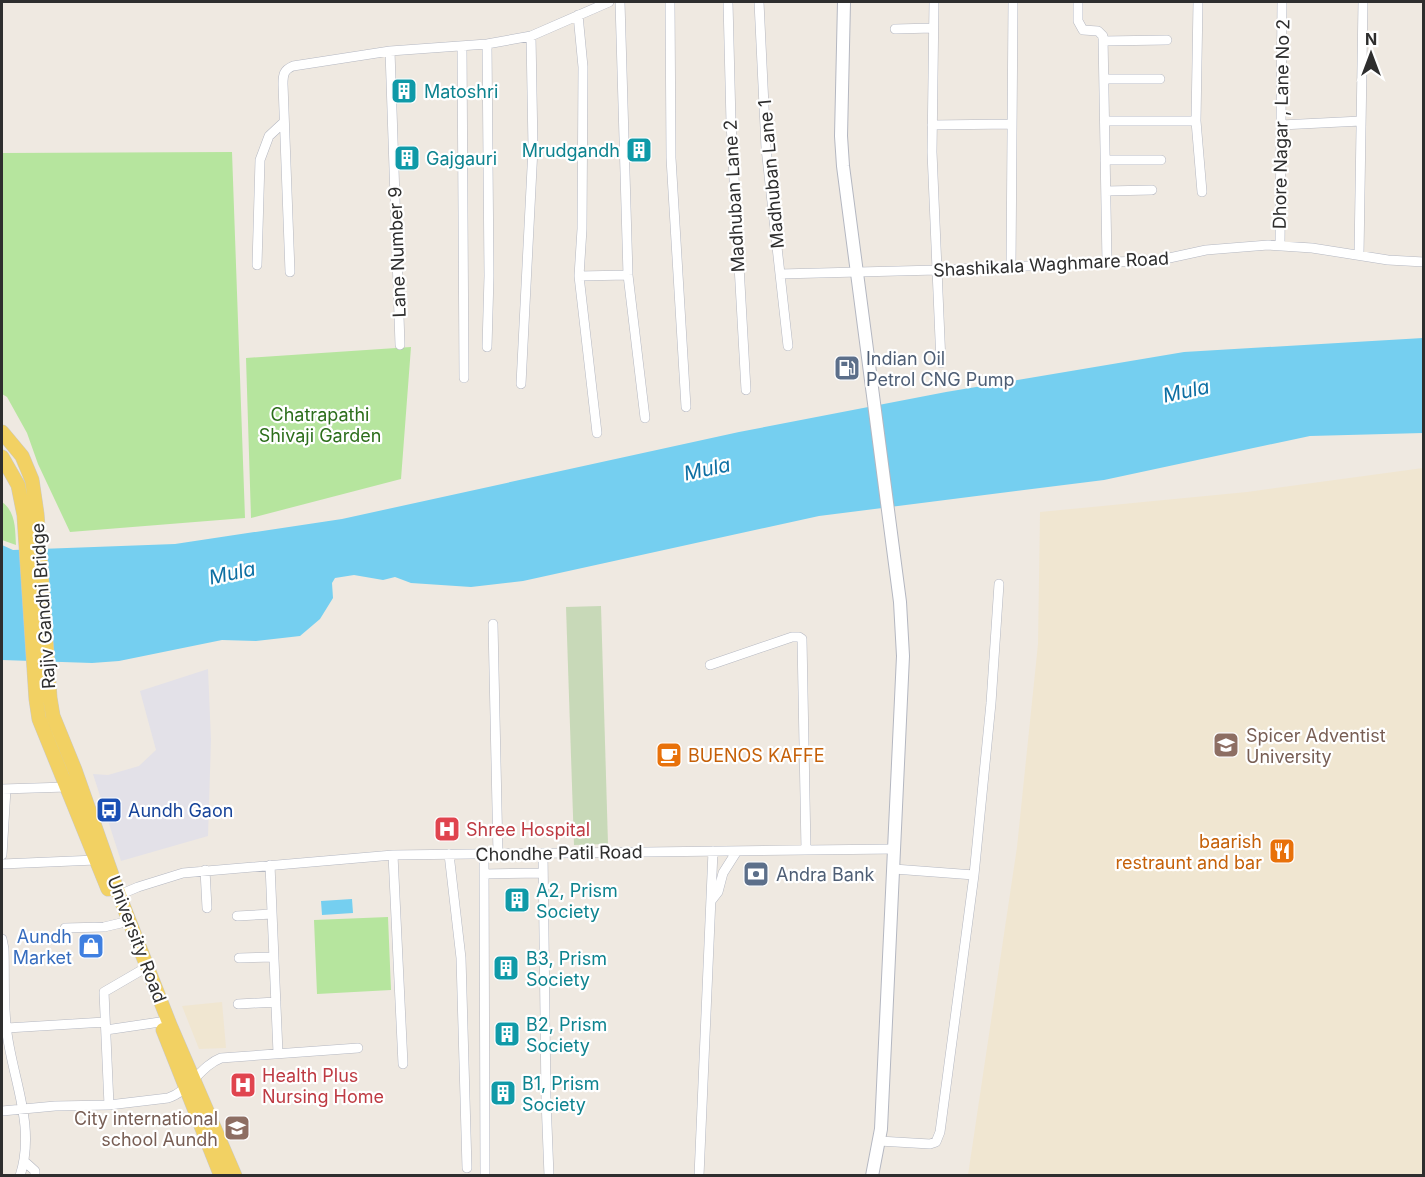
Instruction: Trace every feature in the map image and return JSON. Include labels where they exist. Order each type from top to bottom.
[{"type":"main road","points":[[2,432],[22,456],[32,480],[31,514]]},
{"type":"main road","points":[[2,457],[31,514]]},
{"type":"main road","name":"Rajiv Gandhi Bridge","points":[[31,514],[43,699]]},
{"type":"main road","name":"University Road","points":[[43,699],[39,719],[73,786],[119,895],[160,1022],[235,1176]]},
{"type":"main road","name":"University Road","points":[[73,786],[96,860],[144,969],[190,1083],[221,1176]]},
{"type":"street","points":[[290,272],[283,75],[286,69],[390,51],[487,44],[531,36],[609,2]]},
{"type":"street","points":[[620,2],[628,275],[645,418]]},
{"type":"street","points":[[670,2],[671,158],[686,407]]},
{"type":"street","name":"Madhuban Lane 2","points":[[728,2],[731,123],[746,390]]},
{"type":"street","name":"Madhuban Lane 1","points":[[759,2],[766,148],[788,346]]},
{"type":"street","points":[[844,2],[841,136],[843,166],[900,602],[903,656],[879,1141],[872,1176]]},
{"type":"street","points":[[934,2],[932,125],[941,363]]},
{"type":"street","points":[[1011,267],[1013,2]]},
{"type":"street","points":[[1078,2],[1080,27],[1083,30],[1102,33],[1103,41],[1107,262]]},
{"type":"street","points":[[1198,2],[1196,121],[1202,192]]},
{"type":"street","name":"Dhore Nagar , Lane No 2","points":[[1280,246],[1282,2]]},
{"type":"street","points":[[1359,255],[1363,2]]},
{"type":"street","points":[[578,15],[583,67],[582,229],[579,276],[597,433]]},
{"type":"street","points":[[895,29],[933,28]]},
{"type":"street","points":[[521,384],[533,148],[531,36]]},
{"type":"street","points":[[1103,41],[1167,40]]},
{"type":"street","points":[[487,44],[489,276],[487,347]]},
{"type":"street","points":[[462,46],[464,378]]},
{"type":"street","name":"Lane Number 9","points":[[390,51],[400,345]]},
{"type":"street","points":[[1104,79],[1160,79]]},
{"type":"street","points":[[1105,121],[1196,121]]},
{"type":"street","points":[[1281,125],[1361,121]]},
{"type":"street","points":[[257,265],[260,160],[269,136],[284,122]]},
{"type":"street","points":[[932,125],[1012,124]]},
{"type":"street","points":[[1105,160],[1161,160]]},
{"type":"street","points":[[1106,191],[1152,190]]},
{"type":"street","name":"Shashikala Waghmare Road","points":[[780,274],[1160,260],[1238,246],[1312,248],[1388,260],[1424,261]]},
{"type":"street","points":[[579,276],[628,275]]},
{"type":"street","points":[[879,1141],[930,1144],[936,1142],[940,1132],[974,874],[992,703],[999,584]]},
{"type":"street","points":[[493,624],[498,854]]},
{"type":"street","points":[[710,665],[792,637],[802,639],[806,850]]},
{"type":"street","points":[[2,855],[4,789],[73,786]]},
{"type":"street","name":"Chondhe Patil Road","points":[[119,895],[183,873],[393,855],[895,849]]},
{"type":"street","points":[[699,1176],[713,851]]},
{"type":"street","points":[[711,901],[718,892],[723,873],[737,851]]},
{"type":"street","points":[[543,853],[549,1176]]},
{"type":"street","points":[[449,854],[461,958],[467,1168]]},
{"type":"street","points":[[484,854],[485,1176]]},
{"type":"street","points":[[393,855],[403,1064]]},
{"type":"street","points":[[2,864],[96,860]]},
{"type":"street","points":[[270,865],[278,1053]]},
{"type":"street","points":[[894,869],[974,874]]},
{"type":"street","points":[[205,870],[207,908]]},
{"type":"street","points":[[484,874],[543,873]]},
{"type":"street","points":[[237,916],[272,914]]},
{"type":"street","points":[[64,928],[104,927],[122,923]]},
{"type":"street","points":[[2,939],[7,1028],[5,1043],[24,1110],[24,1161],[21,1176]]},
{"type":"street","points":[[239,958],[274,957]]},
{"type":"street","points":[[109,1105],[104,992],[144,969]]},
{"type":"street","points":[[238,1004],[276,1002]]},
{"type":"street","points":[[7,1028],[106,1026],[160,1022]]},
{"type":"street","points":[[2,1111],[55,1106],[109,1105],[168,1098],[190,1083],[212,1061],[221,1058],[358,1048]]},
{"type":"street","points":[[24,1161],[35,1171],[35,1176]]},
{"type":"shaded area","name":"Spicer Adventist University","points":[[1423,468],[1423,1175],[968,1175],[1017,847],[1038,644],[1040,512],[1247,492]]},
{"type":"shaded area","points":[[208,669],[211,740],[208,836],[121,861],[93,774],[108,775],[139,766],[156,750],[140,691]]},
{"type":"shaded area","points":[[222,1002],[226,1048],[199,1049],[182,1006]]},
{"type":"green space","points":[[232,152],[245,518],[70,532],[38,464],[27,433],[7,397],[2,394],[2,153]]},
{"type":"green space","name":"Chatrapathi Shivaji Garden","points":[[411,347],[401,479],[251,518],[246,358]]},
{"type":"green space","points":[[2,502],[12,516],[16,545],[2,540]]},
{"type":"green space","points":[[601,606],[608,844],[574,845],[566,607]]},
{"type":"green space","points":[[388,917],[391,990],[317,994],[314,920]]},
{"type":"water","name":"Mula","points":[[1423,338],[1423,433],[1310,436],[1104,480],[819,516],[523,581],[471,587],[411,583],[395,577],[383,580],[354,575],[335,578],[332,583],[333,598],[320,619],[300,636],[256,641],[222,640],[119,661],[92,663],[2,660],[2,545],[13,550],[175,544],[342,519],[739,432],[946,392],[1184,352]]},
{"type":"water","points":[[352,899],[353,913],[322,915],[321,901]]},
{"type":"place","name":"Matoshri","points":[[404,91]]},
{"type":"place","name":"Mrudgandh","points":[[639,150]]},
{"type":"place","name":"Gajgauri","points":[[407,158]]},
{"type":"place","name":"Indian Oil Petrol CNG Pump","points":[[847,368]]},
{"type":"place","name":"Spicer Adventist University","points":[[1226,745]]},
{"type":"place","name":"BUENOS KAFFE","points":[[669,755]]},
{"type":"place","name":"Aundh Gaon","points":[[109,810]]},
{"type":"place","name":"Shree Hospital","points":[[447,829]]},
{"type":"place","name":"baarish restraunt and bar","points":[[1282,851]]},
{"type":"place","name":"Andra Bank","points":[[756,874]]},
{"type":"place","name":"A2, Prism Society","points":[[517,900]]},
{"type":"place","name":"Aundh Market","points":[[91,946]]},
{"type":"place","name":"B3, Prism Society","points":[[506,968]]},
{"type":"place","name":"B2, Prism Society","points":[[507,1034]]},
{"type":"place","name":"Health Plus Nursing Home","points":[[243,1085]]},
{"type":"place","name":"B1, Prism Society","points":[[503,1093]]},
{"type":"place","name":"City international school Aundh","points":[[237,1128]]}]
